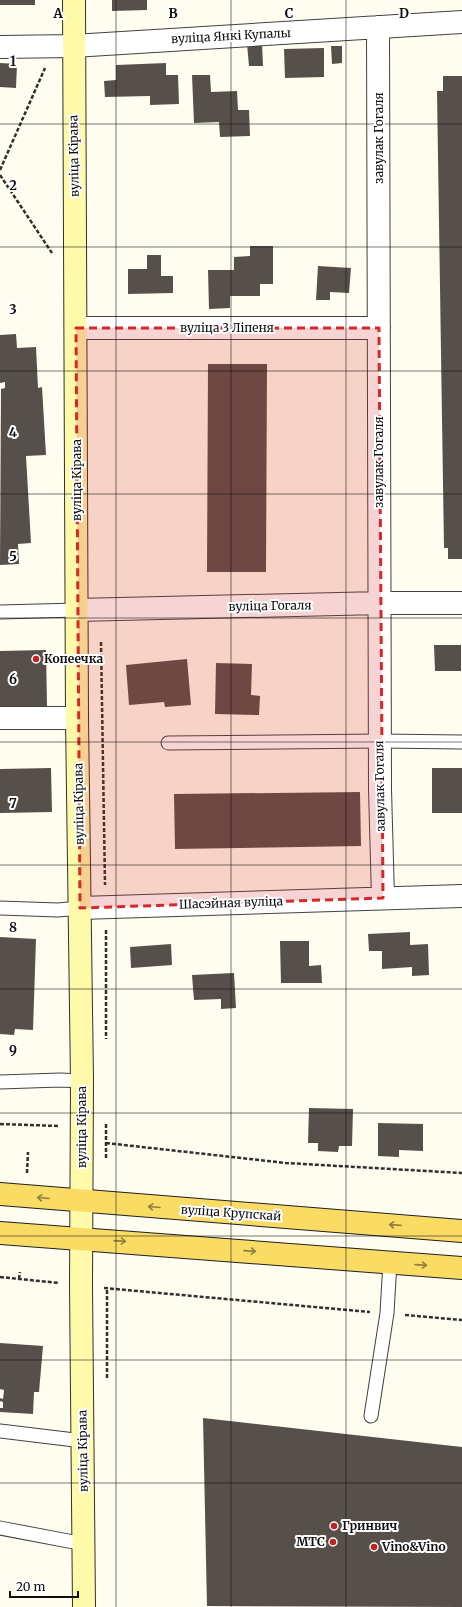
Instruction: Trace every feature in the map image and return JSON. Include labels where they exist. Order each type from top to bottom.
[{"type":"main road","name":"вуліца Крупскай","points":[[0,1194],[462,1231]]},
{"type":"main road","points":[[0,1233],[462,1268]]},
{"type":"street","name":"вуліца Кірава","points":[[74,0],[64,46],[76,328],[78,610],[77,718],[82,1080],[81,1285],[84,1607]]},
{"type":"street","name":"вуліца Янкі Купалы","points":[[0,47],[64,46],[462,22]]},
{"type":"street","name":"завулак Гогаля","points":[[378,27],[380,740],[383,898]]},
{"type":"street","name":"вуліца 3 Ліпеня","points":[[76,328],[379,328]]},
{"type":"street","name":"вуліца Гогаля","points":[[78,610],[380,603],[462,603]]},
{"type":"street","points":[[0,718],[77,718]]},
{"type":"street","name":"Шасэйная вуліца","points":[[80,908],[462,896]]},
{"type":"lane","points":[[0,612],[78,610]]},
{"type":"lane","points":[[168,743],[380,740],[462,742]]},
{"type":"lane","name":"Шасэйная вуліца","points":[[0,908],[58,910],[80,908]]},
{"type":"lane","points":[[0,1082],[82,1080]]},
{"type":"lane","points":[[371,1416],[387,1313],[390,1262]]},
{"type":"lane","points":[[0,1431],[83,1441]]},
{"type":"lane","points":[[0,1528],[84,1544]]},
{"type":"path","points":[[0,170],[64,46]]},
{"type":"path","points":[[0,175],[52,254]]},
{"type":"path","points":[[0,1124],[60,1126],[82,1140],[286,1163],[462,1173]]},
{"type":"path","points":[[27,1174],[28,1152]]},
{"type":"path","points":[[19,1279],[20,1272]]},
{"type":"path","points":[[0,1277],[462,1320]]},
{"type":"highlighted area","points":[[76,328],[379,328],[383,898],[80,908]]},
{"type":"building","points":[[0,0],[35,0],[35,5],[0,5]]},
{"type":"building","points":[[112,0],[147,0],[147,10],[112,11]]},
{"type":"building","points":[[262,43],[263,66],[249,66],[247,44]]},
{"type":"building","points":[[331,46],[342,46],[342,63],[332,64]]},
{"type":"building","points":[[324,48],[324,77],[285,78],[284,49]]},
{"type":"building","points":[[0,63],[17,64],[16,88],[0,87]]},
{"type":"building","points":[[166,63],[166,75],[178,75],[179,104],[150,105],[150,96],[105,97],[104,81],[116,80],[116,65]]},
{"type":"building","points":[[192,75],[210,75],[211,92],[237,91],[238,110],[249,110],[250,136],[220,137],[219,122],[194,123]]},
{"type":"building","points":[[443,76],[462,76],[462,559],[448,559],[448,548],[444,548],[437,91],[443,91]]},
{"type":"building","points":[[250,246],[273,246],[273,284],[260,284],[260,296],[230,296],[230,308],[209,309],[208,270],[234,270],[234,257],[250,256]]},
{"type":"building","points":[[147,255],[161,255],[161,276],[173,276],[173,293],[128,294],[128,269],[147,269]]},
{"type":"building","points":[[318,266],[351,268],[349,293],[330,292],[330,300],[316,300]]},
{"type":"building","points":[[16,334],[17,348],[36,347],[38,388],[42,387],[46,455],[26,456],[31,543],[18,544],[19,564],[0,565],[1,389],[5,388],[5,382],[0,383],[0,335]]},
{"type":"building","points":[[208,364],[267,364],[266,572],[207,572]]},
{"type":"building","points":[[434,645],[461,645],[461,671],[435,671]]},
{"type":"building","points":[[46,650],[47,706],[0,706],[0,651]]},
{"type":"building","points":[[187,659],[191,705],[165,707],[164,702],[129,705],[126,665]]},
{"type":"building","points":[[216,663],[252,664],[251,695],[260,696],[259,715],[215,714]]},
{"type":"building","points":[[51,768],[52,812],[0,813],[0,769]]},
{"type":"building","points":[[432,768],[462,768],[462,813],[432,813]]},
{"type":"building","points":[[360,792],[361,846],[175,849],[174,794]]},
{"type":"building","points":[[410,932],[410,945],[428,944],[429,975],[412,976],[412,967],[382,969],[382,951],[369,951],[368,934]]},
{"type":"building","points":[[0,937],[36,939],[33,1030],[15,1029],[14,1035],[0,1034]]},
{"type":"building","points":[[280,941],[309,941],[309,966],[321,965],[322,983],[281,983]]},
{"type":"building","points":[[171,944],[172,965],[131,968],[130,947]]},
{"type":"building","points":[[234,973],[236,1008],[221,1009],[221,999],[194,1000],[192,975]]},
{"type":"building","points":[[309,1108],[353,1109],[352,1146],[339,1146],[338,1152],[318,1151],[318,1143],[308,1143]]},
{"type":"building","points":[[378,1123],[423,1124],[423,1151],[399,1150],[399,1157],[378,1156]]},
{"type":"building","points":[[0,1343],[43,1346],[39,1392],[34,1392],[33,1414],[0,1412],[0,1408],[3,1408],[3,1402],[0,1401],[0,1398],[3,1399],[4,1390],[0,1389]]},
{"type":"building","name":"Гринвич","points":[[203,1418],[462,1447],[462,1607],[207,1606]]},
{"type":"place","name":"Копеечка","points":[[36,659]]},
{"type":"place","name":"Гринвич","points":[[334,1526]]},
{"type":"place","name":"МТС","points":[[333,1542]]},
{"type":"place","name":"Vino&Vino","points":[[374,1547]]}]
